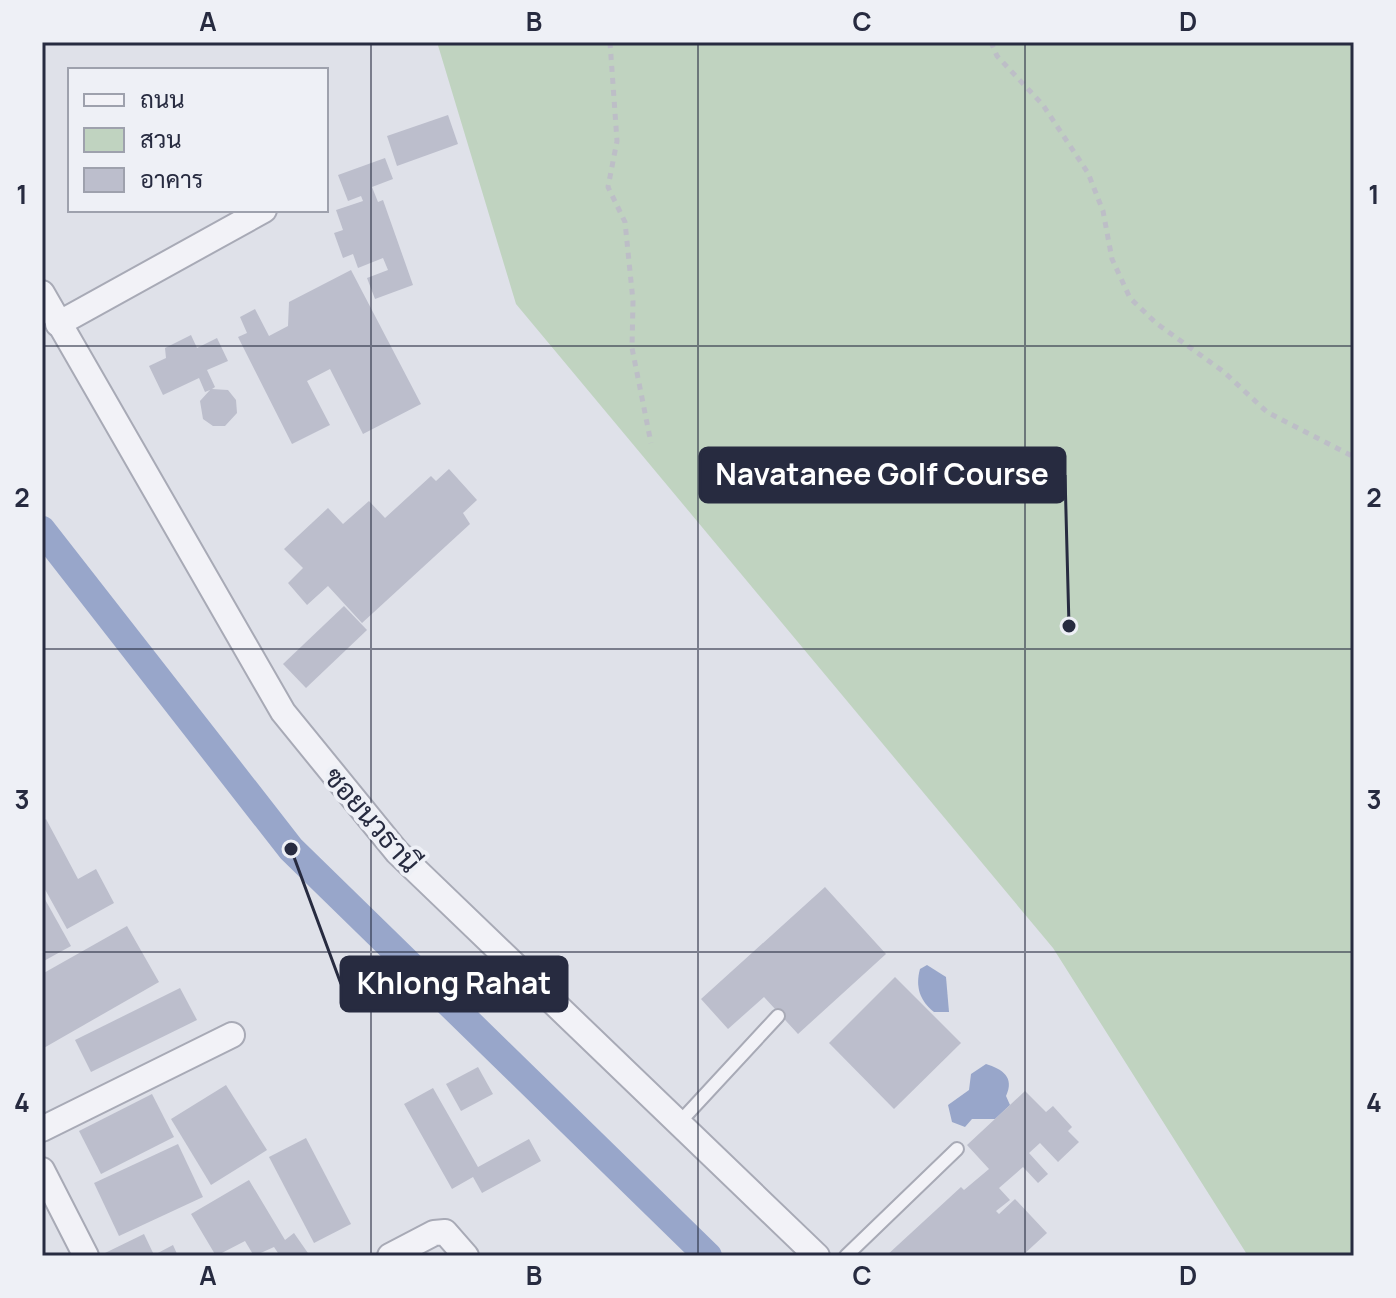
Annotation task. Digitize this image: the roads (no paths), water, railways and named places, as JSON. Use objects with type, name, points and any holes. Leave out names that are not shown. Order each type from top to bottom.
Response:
[{"type":"street","points":[[58,324],[260,212]]},
{"type":"street","name":"ซอยนวธานี","points":[[42,293],[283,712],[397,852],[817,1256]]},
{"type":"street","points":[[42,1129],[232,1035]]},
{"type":"street","points":[[42,1170],[86,1256]]},
{"type":"street","points":[[390,1256],[434,1233],[445,1232],[466,1256]]},
{"type":"lane","points":[[678,1124],[778,1016]]},
{"type":"lane","points":[[846,1256],[957,1149]]},
{"type":"water","points":[[927,965],[946,977],[949,1012],[934,1012],[922,998],[920,969]]},
{"type":"water","points":[[986,1064],[1002,1071],[1008,1079],[1006,1096],[1010,1105],[995,1119],[972,1119],[965,1127],[952,1122],[948,1105],[969,1090],[971,1074]]},
{"type":"waterway","points":[[42,530],[291,849],[708,1256]]},
{"type":"place","name":"Navatanee Golf Course","points":[[1069,626]]},
{"type":"place","name":"Khlong Rahat","points":[[291,849]]}]
